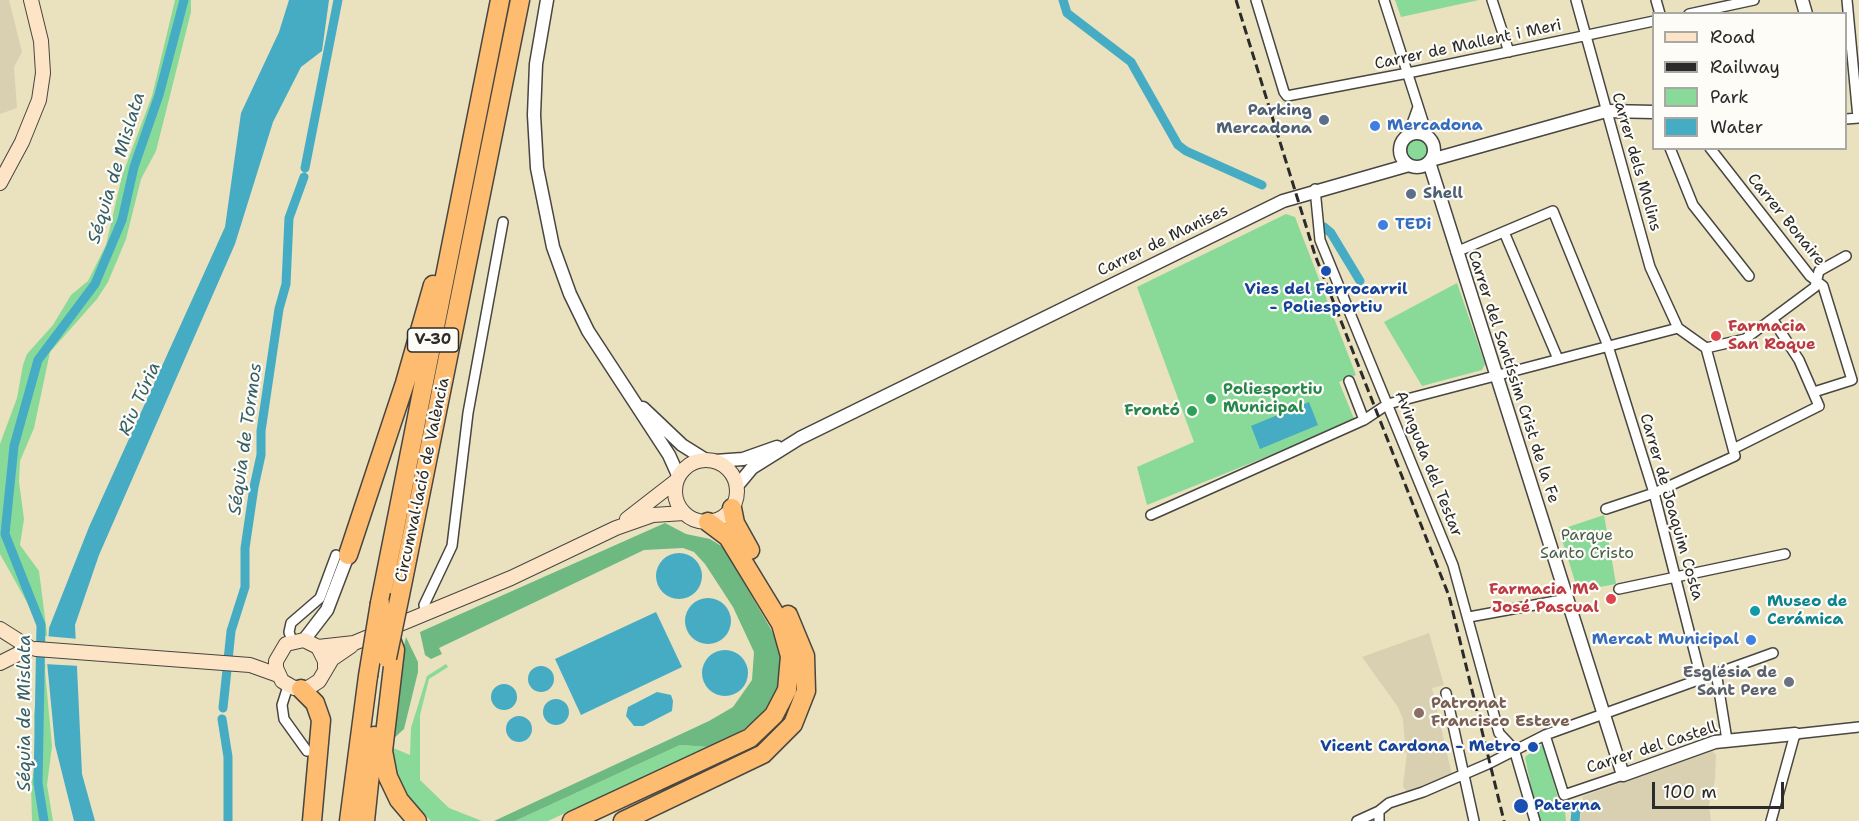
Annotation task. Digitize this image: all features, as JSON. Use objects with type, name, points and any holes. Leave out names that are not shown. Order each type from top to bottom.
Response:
[{"type":"highway","name":"Circumval·lació de València","points":[[349,821],[380,603],[500,0]]},
{"type":"highway","name":"Circumval·lació de València","points":[[365,821],[375,729],[391,659],[391,639],[520,0]]},
{"type":"highway","points":[[342,555],[405,383],[441,255],[485,77]]},
{"type":"highway","points":[[623,821],[763,754],[793,724],[806,691],[805,656],[789,617],[738,531],[732,508]]},
{"type":"highway","points":[[572,821],[750,738],[774,715],[787,690],[790,656],[781,624],[728,537],[708,522]]},
{"type":"highway","points":[[391,659],[383,751],[388,777],[399,800],[417,821]]},
{"type":"highway","points":[[289,683],[315,703],[321,720],[312,821]]},
{"type":"main road","points":[[0,183],[22,142],[39,100],[43,73],[41,41],[31,0]]},
{"type":"main road","points":[[616,528],[666,491],[677,478],[692,463],[711,460],[730,471],[737,486],[737,497],[732,508],[720,519],[699,522],[684,513],[675,498],[677,478]]},
{"type":"main road","points":[[2,631],[33,648],[250,665],[289,683],[314,686],[332,659],[354,644],[511,578],[616,528],[653,515],[684,513]]},
{"type":"main road","points":[[2,631],[12,647],[4,660]]},
{"type":"main road","points":[[250,665],[278,654],[298,640],[318,647],[354,644]]},
{"type":"main road","points":[[318,647],[325,661],[325,668]]},
{"type":"main road","points":[[4,660],[33,648]]},
{"type":"main road","points":[[278,654],[276,668],[289,683]]},
{"type":"street","points":[[547,0],[535,84],[537,168],[544,212],[553,247],[570,294],[588,331],[669,455],[677,478]]},
{"type":"street","name":"Carrer de Mallent i Meri","points":[[1256,0],[1287,96],[1652,21]]},
{"type":"street","points":[[1384,0],[1431,141],[1430,161]]},
{"type":"street","points":[[1492,0],[1509,52]]},
{"type":"street","name":"Carrer dels Molins","points":[[1576,0],[1650,267],[1678,327]]},
{"type":"street","points":[[1700,12],[1754,0]]},
{"type":"street","points":[[1847,0],[1859,118]]},
{"type":"street","points":[[1419,105],[1400,150],[1402,159],[1409,165],[1418,167],[1455,152],[1606,111],[1652,112]]},
{"type":"street","points":[[1408,135],[1418,133],[1455,152]]},
{"type":"street","points":[[1377,174],[1400,150]]},
{"type":"street","points":[[1671,150],[1693,205],[1749,276]]},
{"type":"street","name":"Carrer Bonaire","points":[[1712,150],[1823,286],[1852,380],[1814,392]]},
{"type":"street","name":"Carrer del Santíssim Crist de la Fe","points":[[1430,161],[1456,252],[1623,775]]},
{"type":"street","name":"Carrer de Manises","points":[[800,438],[1295,195],[1409,165]]},
{"type":"street","name":"Avinguda del Testar","points":[[1316,189],[1320,240],[1453,565],[1499,733],[1514,749],[1535,821]]},
{"type":"street","name":"Carrer de Joaquim Costa","points":[[1504,232],[1553,211],[1608,346],[1654,493],[1701,678]]},
{"type":"street","points":[[426,614],[424,605],[452,546],[468,413],[503,222]]},
{"type":"street","points":[[1456,252],[1504,232],[1558,359]]},
{"type":"street","points":[[1706,348],[1745,339],[1815,287],[1819,271],[1846,256]]},
{"type":"street","points":[[1606,509],[1654,493],[1819,406],[1799,360],[1773,320]]},
{"type":"street","points":[[1151,515],[1364,420],[1388,404],[1678,327],[1706,348],[1735,452]]},
{"type":"street","points":[[1349,381],[1364,420]]},
{"type":"street","points":[[624,387],[674,437],[711,460],[743,459],[800,438]]},
{"type":"street","points":[[737,486],[752,468],[800,438]]},
{"type":"street","points":[[1620,589],[1676,579],[1785,554]]},
{"type":"street","points":[[342,555],[327,610],[298,640],[289,632],[291,623],[320,598],[342,555]]},
{"type":"street","points":[[1469,617],[1567,599]]},
{"type":"street","points":[[1357,821],[1379,816],[1389,803],[1423,792],[1490,764],[1514,749],[1545,735],[1773,653]]},
{"type":"street","points":[[1716,672],[1727,740]]},
{"type":"street","points":[[289,683],[282,705],[284,719],[307,751]]},
{"type":"street","points":[[1446,693],[1474,821]]},
{"type":"street","name":"Carrer del Castell","points":[[1545,735],[1564,795],[1715,742],[1859,727]]},
{"type":"street","points":[[1771,821],[1795,734]]},
{"type":"shaded area","points":[[0,0],[9,0],[22,52],[14,67],[17,108],[0,114]]},
{"type":"shaded area","name":"Patronat Francisco Esteve","points":[[1429,633],[1444,685],[1432,688],[1452,775],[1407,793],[1403,786],[1407,752],[1403,753],[1405,746],[1403,719],[1398,707],[1362,657]]},
{"type":"shaded area","points":[[1712,751],[1716,755],[1715,780],[1709,805],[1711,821],[1580,821],[1583,796]]},
{"type":"green space","points":[[175,0],[191,0],[191,12],[156,151],[141,179],[126,239],[108,282],[97,299],[50,352],[34,428],[20,461],[19,482],[24,519],[20,545],[39,571],[47,634],[45,671],[52,746],[47,785],[53,821],[32,821],[31,785],[36,757],[34,715],[40,666],[38,630],[33,613],[0,554],[0,444],[17,398],[27,354],[53,325],[71,295],[88,281],[106,245],[122,176],[152,96]]},
{"type":"green space","points":[[1395,0],[1479,0],[1401,17]]},
{"type":"green space","points":[[1417,139],[1425,142],[1428,150],[1425,158],[1417,161],[1409,158],[1406,150],[1409,142]]},
{"type":"green space","points":[[1286,214],[1295,217],[1356,375],[1339,382],[1355,421],[1147,505],[1137,467],[1194,442],[1137,287]]},
{"type":"green space","points":[[1457,283],[1485,364],[1482,370],[1422,386],[1384,322]]},
{"type":"green space","name":"Parque Santo Cristo","points":[[1604,515],[1616,584],[1578,591],[1559,530]]},
{"type":"green space","points":[[665,523],[686,534],[710,539],[723,547],[772,631],[780,653],[781,674],[777,692],[768,709],[737,735],[709,747],[680,745],[515,821],[494,821],[709,721],[733,707],[752,680],[754,652],[733,607],[705,564],[694,552],[683,548],[644,550],[439,648],[442,654],[431,659],[425,655],[420,632]]},
{"type":"green space","points":[[406,637],[418,662],[418,672],[404,729],[392,740],[401,658]]},
{"type":"green space","points":[[446,664],[448,667],[429,679],[420,715],[420,780],[449,808],[482,821],[431,821],[410,800],[393,765],[391,747],[410,755],[411,728],[427,676]]},
{"type":"green space","points":[[1543,744],[1559,802],[1564,801],[1566,821],[1538,821],[1525,757]]},
{"type":"green space","points":[[680,745],[709,747],[548,821],[515,821]]},
{"type":"water","points":[[289,0],[329,0],[322,51],[301,67],[273,122],[235,244],[99,555],[75,625],[82,774],[95,821],[74,821],[55,745],[47,662],[49,628],[89,527],[225,227],[241,113],[279,32]]},
{"type":"water","points":[[1309,402],[1318,425],[1260,449],[1251,426]]},
{"type":"water","points":[[679,553],[695,560],[702,576],[695,592],[679,599],[663,592],[656,576],[663,560]]},
{"type":"water","points":[[708,598],[724,605],[731,621],[724,637],[708,644],[692,637],[685,621],[692,605]]},
{"type":"water","points":[[656,612],[682,667],[581,715],[555,659]]},
{"type":"water","points":[[725,650],[741,657],[748,673],[741,689],[725,696],[709,689],[702,673],[709,657]]},
{"type":"water","points":[[541,666],[550,670],[554,679],[550,688],[541,692],[532,688],[528,679],[532,670]]},
{"type":"water","points":[[504,684],[513,688],[517,697],[513,706],[504,710],[495,706],[491,697],[495,688]]},
{"type":"water","points":[[657,692],[671,695],[672,711],[643,726],[634,726],[626,716],[628,707]]},
{"type":"water","points":[[556,699],[565,703],[569,712],[565,721],[556,725],[547,721],[543,712],[547,703]]},
{"type":"water","points":[[519,716],[528,720],[532,729],[528,738],[519,742],[510,738],[506,729],[510,720]]},
{"type":"pier","points":[[45,636],[79,639],[80,666],[44,664]]},
{"type":"waterway","name":"Séquia de Mislata","points":[[44,821],[38,783],[41,625],[5,534],[14,446],[38,360],[95,284],[122,220],[134,167],[159,95],[184,0]]},
{"type":"waterway","name":"Séquia de Tormos","points":[[305,168],[338,0]]},
{"type":"waterway","points":[[1063,0],[1067,13],[1131,62],[1178,145],[1186,151],[1262,185]]},
{"type":"waterway","name":"Séquia de Tormos","points":[[223,708],[231,631],[245,587],[245,548],[261,455],[261,431],[279,309],[286,284],[289,218],[304,177]]},
{"type":"waterway","points":[[1324,227],[1331,233],[1360,281]]},
{"type":"waterway","name":"Séquia de Tormos","points":[[222,719],[228,757],[228,821]]},
{"type":"waterway","points":[[1575,821],[1576,811]]},
{"type":"railway","points":[[1236,0],[1315,255],[1449,596],[1504,821]]},
{"type":"place","name":"Parking Mercadona","points":[[1324,120]]},
{"type":"place","name":"Mercadona","points":[[1375,126]]},
{"type":"place","name":"Shell","points":[[1411,194]]},
{"type":"place","name":"TEDi","points":[[1383,225]]},
{"type":"place","name":"Vies del Ferrocarril - Poliesportiu","points":[[1326,271]]},
{"type":"place","name":"Farmacia San Roque","points":[[1716,336]]},
{"type":"place","name":"Poliesportiu Municipal","points":[[1211,399]]},
{"type":"place","name":"Frontó","points":[[1192,411]]},
{"type":"place","name":"Farmacia Mª José Pascual","points":[[1611,599]]},
{"type":"place","name":"Museo de Cerámica","points":[[1755,611]]},
{"type":"place","name":"Mercat Municipal","points":[[1751,640]]},
{"type":"place","name":"Església de Sant Pere","points":[[1789,682]]},
{"type":"place","name":"Patronat Francisco Esteve","points":[[1419,713]]},
{"type":"place","name":"Vicent Cardona - Metro","points":[[1533,747]]},
{"type":"place","name":"Paterna","points":[[1521,806]]},
{"type":"water label","name":"Riu Túria","points":[[140,399]]}]
